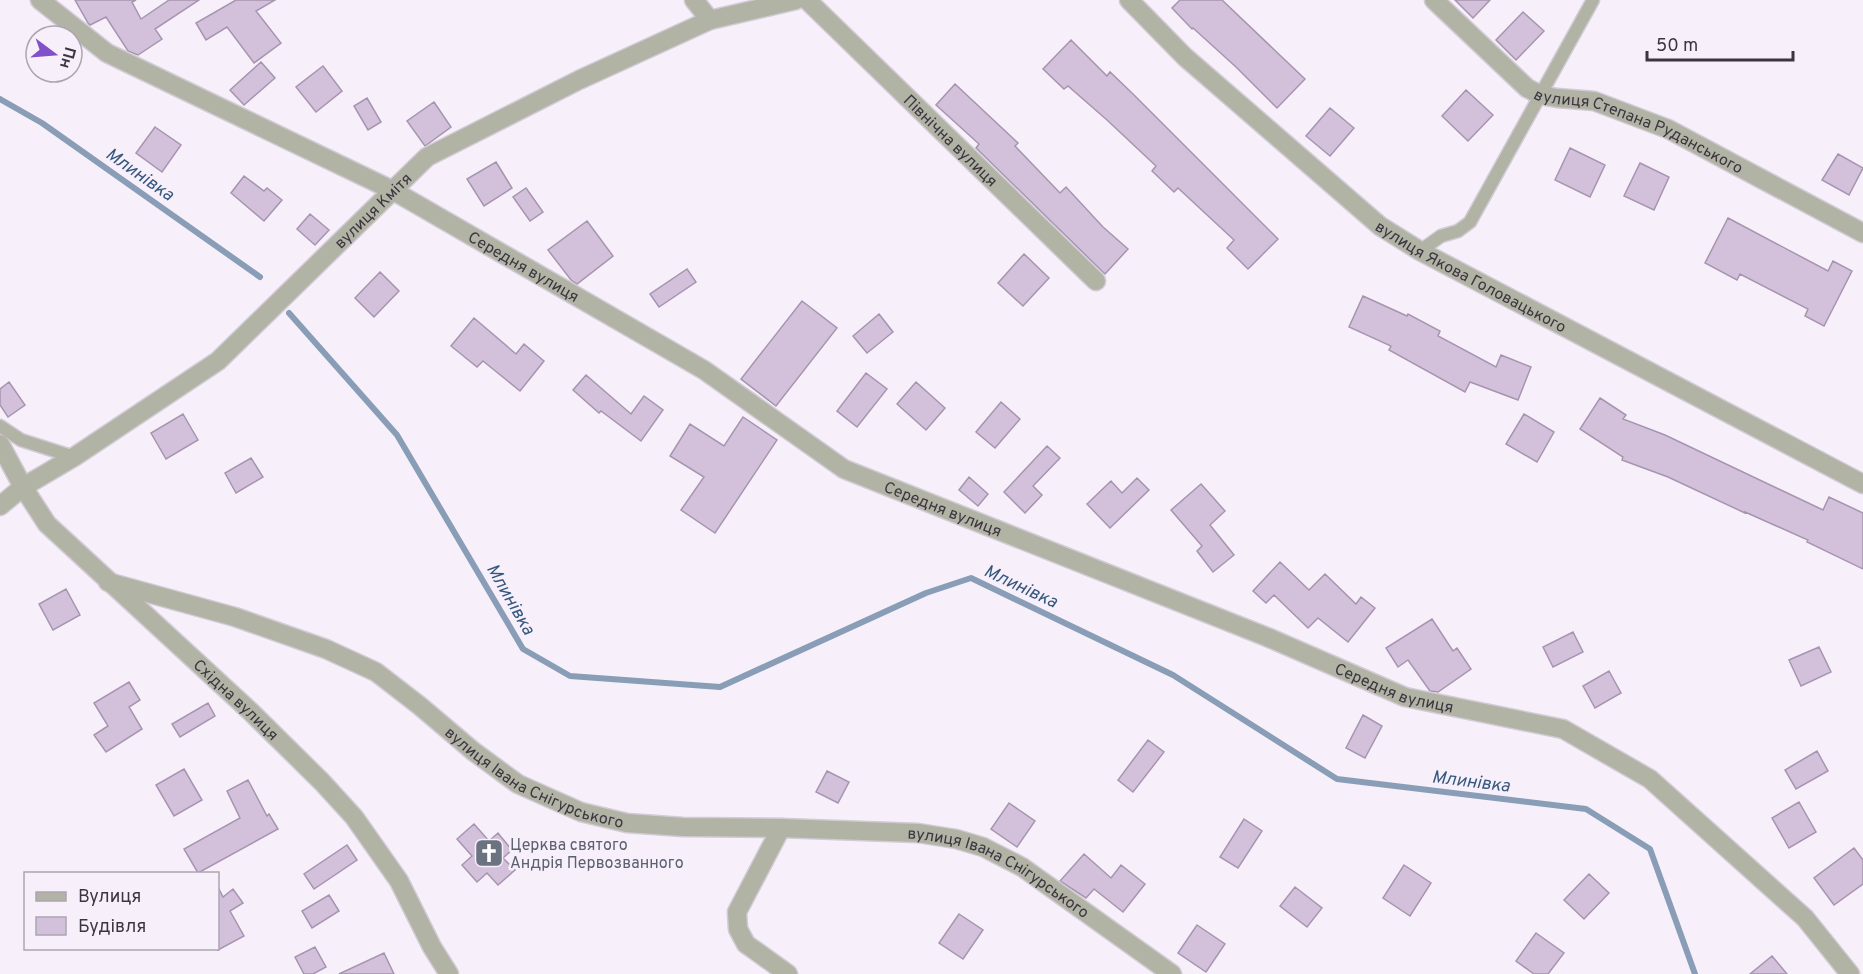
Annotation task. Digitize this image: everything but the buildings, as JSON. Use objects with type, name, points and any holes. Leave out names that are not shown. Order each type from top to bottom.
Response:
[{"type":"street","name":"Середня вулиця","points":[[40,0],[107,53],[392,190],[704,370],[844,469],[1267,637],[1405,697],[1563,729],[1650,779],[1805,918],[1850,974]]},
{"type":"street","points":[[694,0],[710,20]]},
{"type":"street","name":"вулиця Кмітя","points":[[0,506],[23,487],[74,457],[218,361],[427,157],[579,80],[710,20],[796,0]]},
{"type":"street","name":"Північна вулиця","points":[[807,0],[1096,281]]},
{"type":"street","name":"вулиця Якова Головацького","points":[[1129,0],[1185,57],[1380,226],[1420,251],[1863,484]]},
{"type":"street","name":"вулиця Степана Руданського","points":[[1434,0],[1527,88],[1540,95],[1594,101],[1668,129],[1863,233]]},
{"type":"street","name":"Східна вулиця","points":[[0,444],[23,487],[47,524],[250,711],[354,818],[399,881],[432,946],[450,974]]},
{"type":"street","name":"вулиця Івана Снігурського","points":[[108,582],[235,617],[326,649],[376,672],[473,751],[518,784],[581,812],[627,822],[683,827],[918,833],[956,839],[983,847],[1022,867],[1172,974]]},
{"type":"street","points":[[781,828],[737,912],[738,929],[746,944],[788,974]]},
{"type":"lane","points":[[1420,251],[1441,236],[1458,231],[1470,222],[1593,0]]},
{"type":"lane","points":[[0,426],[21,440],[74,457]]},
{"type":"waterway","name":"Млинівка","points":[[0,99],[42,123],[260,277]]},
{"type":"waterway","name":"Млинівка","points":[[289,313],[397,435],[523,649],[570,676],[720,687],[926,593],[971,578],[1173,675],[1337,779],[1586,809],[1650,849],[1695,974]]},
{"type":"place","name":"Церква святого Андрія Первозванного","points":[[489,853]]}]
